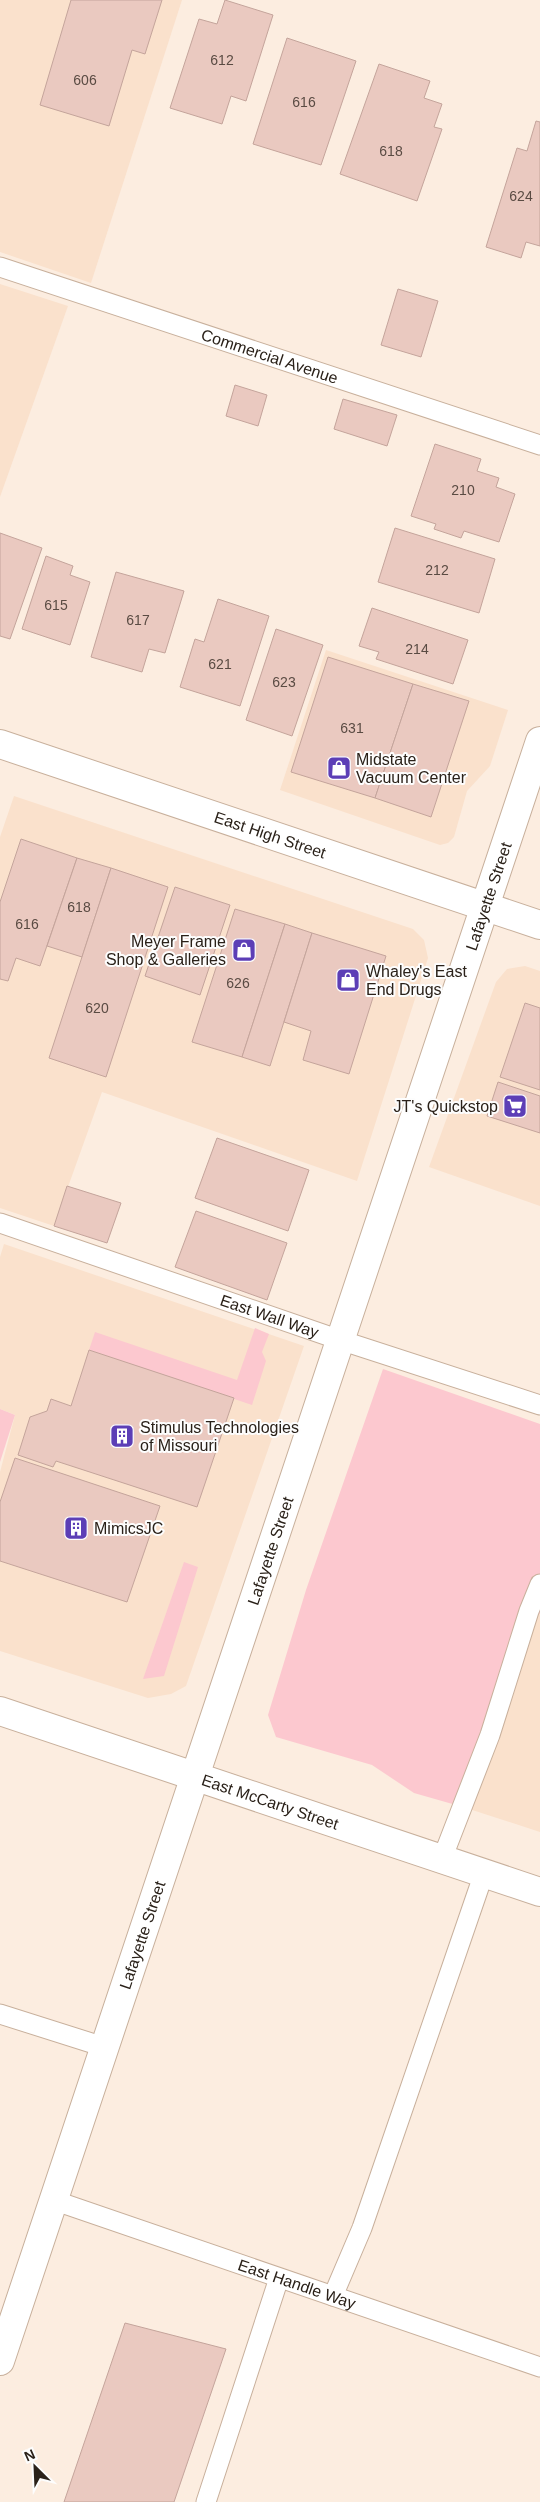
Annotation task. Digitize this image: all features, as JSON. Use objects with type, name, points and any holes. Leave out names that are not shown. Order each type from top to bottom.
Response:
[{"type":"main road","name":"Lafayette Street","points":[[0,2361],[540,741]]},
{"type":"main road","name":"East High Street","points":[[0,744],[540,925]]},
{"type":"main road","name":"East McCarty Street","points":[[0,1711],[540,1892]]},
{"type":"lane","name":"Commercial Avenue","points":[[0,267],[540,444]]},
{"type":"lane","name":"East Wall Way","points":[[0,1222],[340,1340],[540,1406]]},
{"type":"lane","points":[[442,1860],[490,1735],[529,1611],[540,1584]]},
{"type":"lane","points":[[334,2296],[365,2219],[484,1873]]},
{"type":"lane","points":[[0,2014],[104,2047]]},
{"type":"lane","name":"East Handle Way","points":[[53,2200],[540,2367]]},
{"type":"lane","points":[[206,2502],[279,2278]]},
{"type":"shaded area","points":[[0,0],[182,0],[91,283],[0,252]]},
{"type":"shaded area","points":[[0,284],[68,306],[0,497]]},
{"type":"shaded area","points":[[326,650],[508,710],[490,766],[467,791],[454,837],[448,843],[440,845],[280,790]]},
{"type":"shaded area","points":[[14,796],[413,929],[424,940],[428,958],[357,1181],[102,1092],[54,1226],[0,1208],[0,837]]},
{"type":"shaded area","points":[[525,966],[540,971],[540,1206],[429,1167],[496,982],[507,969]]},
{"type":"shaded area","points":[[4,1244],[304,1346],[186,1686],[171,1694],[148,1698],[0,1651],[0,1472],[15,1415],[0,1409],[0,1257]]},
{"type":"shaded area","points":[[255,1328],[269,1334],[262,1352],[266,1361],[252,1405],[89,1350],[95,1332],[237,1380]]},
{"type":"shaded area","points":[[383,1369],[540,1424],[540,1614],[529,1611],[463,1807],[414,1793],[372,1765],[276,1737],[268,1715],[306,1590]]},
{"type":"shaded area","points":[[0,1409],[15,1415],[0,1462]]},
{"type":"shaded area","points":[[184,1562],[198,1567],[164,1676],[143,1679]]},
{"type":"shaded area","points":[[529,1611],[540,1614],[540,1832],[463,1807]]},
{"type":"building","points":[[71,0],[162,0],[145,54],[132,50],[109,126],[40,105]]},
{"type":"building","points":[[225,0],[273,15],[246,101],[231,96],[222,124],[170,108],[199,19],[217,24]]},
{"type":"building","points":[[287,38],[356,61],[321,165],[253,144]]},
{"type":"building","points":[[379,64],[430,81],[424,98],[442,104],[434,127],[442,129],[417,201],[340,174]]},
{"type":"building","points":[[536,121],[540,122],[540,246],[526,242],[521,258],[486,247],[517,148],[527,151]]},
{"type":"building","points":[[398,289],[438,301],[421,357],[381,345]]},
{"type":"building","points":[[235,385],[267,395],[258,426],[226,416]]},
{"type":"building","points":[[343,399],[397,415],[387,446],[334,429]]},
{"type":"building","points":[[435,444],[481,459],[477,471],[499,478],[496,487],[515,494],[499,542],[464,531],[461,538],[434,529],[436,524],[411,516]]},
{"type":"building","points":[[395,528],[495,559],[479,613],[378,582]]},
{"type":"building","points":[[0,533],[42,548],[10,639],[0,636]]},
{"type":"building","points":[[46,556],[73,566],[70,575],[90,582],[70,645],[22,629]]},
{"type":"building","points":[[116,572],[184,591],[165,653],[149,649],[142,672],[91,657]]},
{"type":"building","points":[[218,599],[269,616],[240,706],[180,687],[195,639],[204,642]]},
{"type":"building","points":[[372,608],[468,640],[453,684],[376,659],[379,652],[359,646]]},
{"type":"building","points":[[276,629],[323,645],[292,736],[246,720]]},
{"type":"building","points":[[328,657],[413,684],[375,798],[291,772]]},
{"type":"building","points":[[413,684],[469,701],[431,817],[375,798]]},
{"type":"building","points":[[21,839],[77,858],[40,966],[16,958],[8,981],[0,979],[0,902]]},
{"type":"building","points":[[77,858],[111,868],[82,957],[47,946]]},
{"type":"building","points":[[111,868],[168,887],[106,1077],[49,1058]]},
{"type":"building","points":[[175,887],[230,905],[200,995],[145,976]]},
{"type":"building","points":[[235,909],[285,924],[242,1057],[192,1042]]},
{"type":"building","points":[[285,924],[312,933],[270,1066],[242,1057]]},
{"type":"building","points":[[312,933],[386,956],[349,1074],[303,1060],[311,1031],[284,1022]]},
{"type":"building","points":[[525,1003],[540,1008],[540,1090],[500,1077]]},
{"type":"building","name":"JT's Quickstop","points":[[498,1082],[540,1096],[540,1133],[487,1116]]},
{"type":"building","points":[[217,1138],[309,1170],[288,1231],[195,1198]]},
{"type":"building","points":[[67,1186],[121,1203],[107,1243],[54,1226]]},
{"type":"building","points":[[196,1211],[287,1243],[267,1300],[175,1267]]},
{"type":"building","name":"Stimulus Technologies of Missouri","points":[[89,1350],[234,1398],[197,1507],[56,1461],[53,1467],[18,1455],[30,1417],[47,1411],[51,1399],[71,1406]]},
{"type":"building","name":"MimicsJC","points":[[15,1458],[160,1506],[127,1602],[0,1561],[0,1502]]},
{"type":"building","points":[[125,2323],[226,2349],[174,2502],[64,2502]]},
{"type":"place","name":"Midstate Vacuum Center","points":[[339,768]]},
{"type":"place","name":"Meyer Frame Shop & Galleries","points":[[244,950]]},
{"type":"place","name":"Whaley's East End Drugs","points":[[348,980]]},
{"type":"place","name":"JT's Quickstop","points":[[515,1106]]},
{"type":"place","name":"Stimulus Technologies of Missouri","points":[[122,1436]]},
{"type":"place","name":"MimicsJC","points":[[76,1528]]}]
